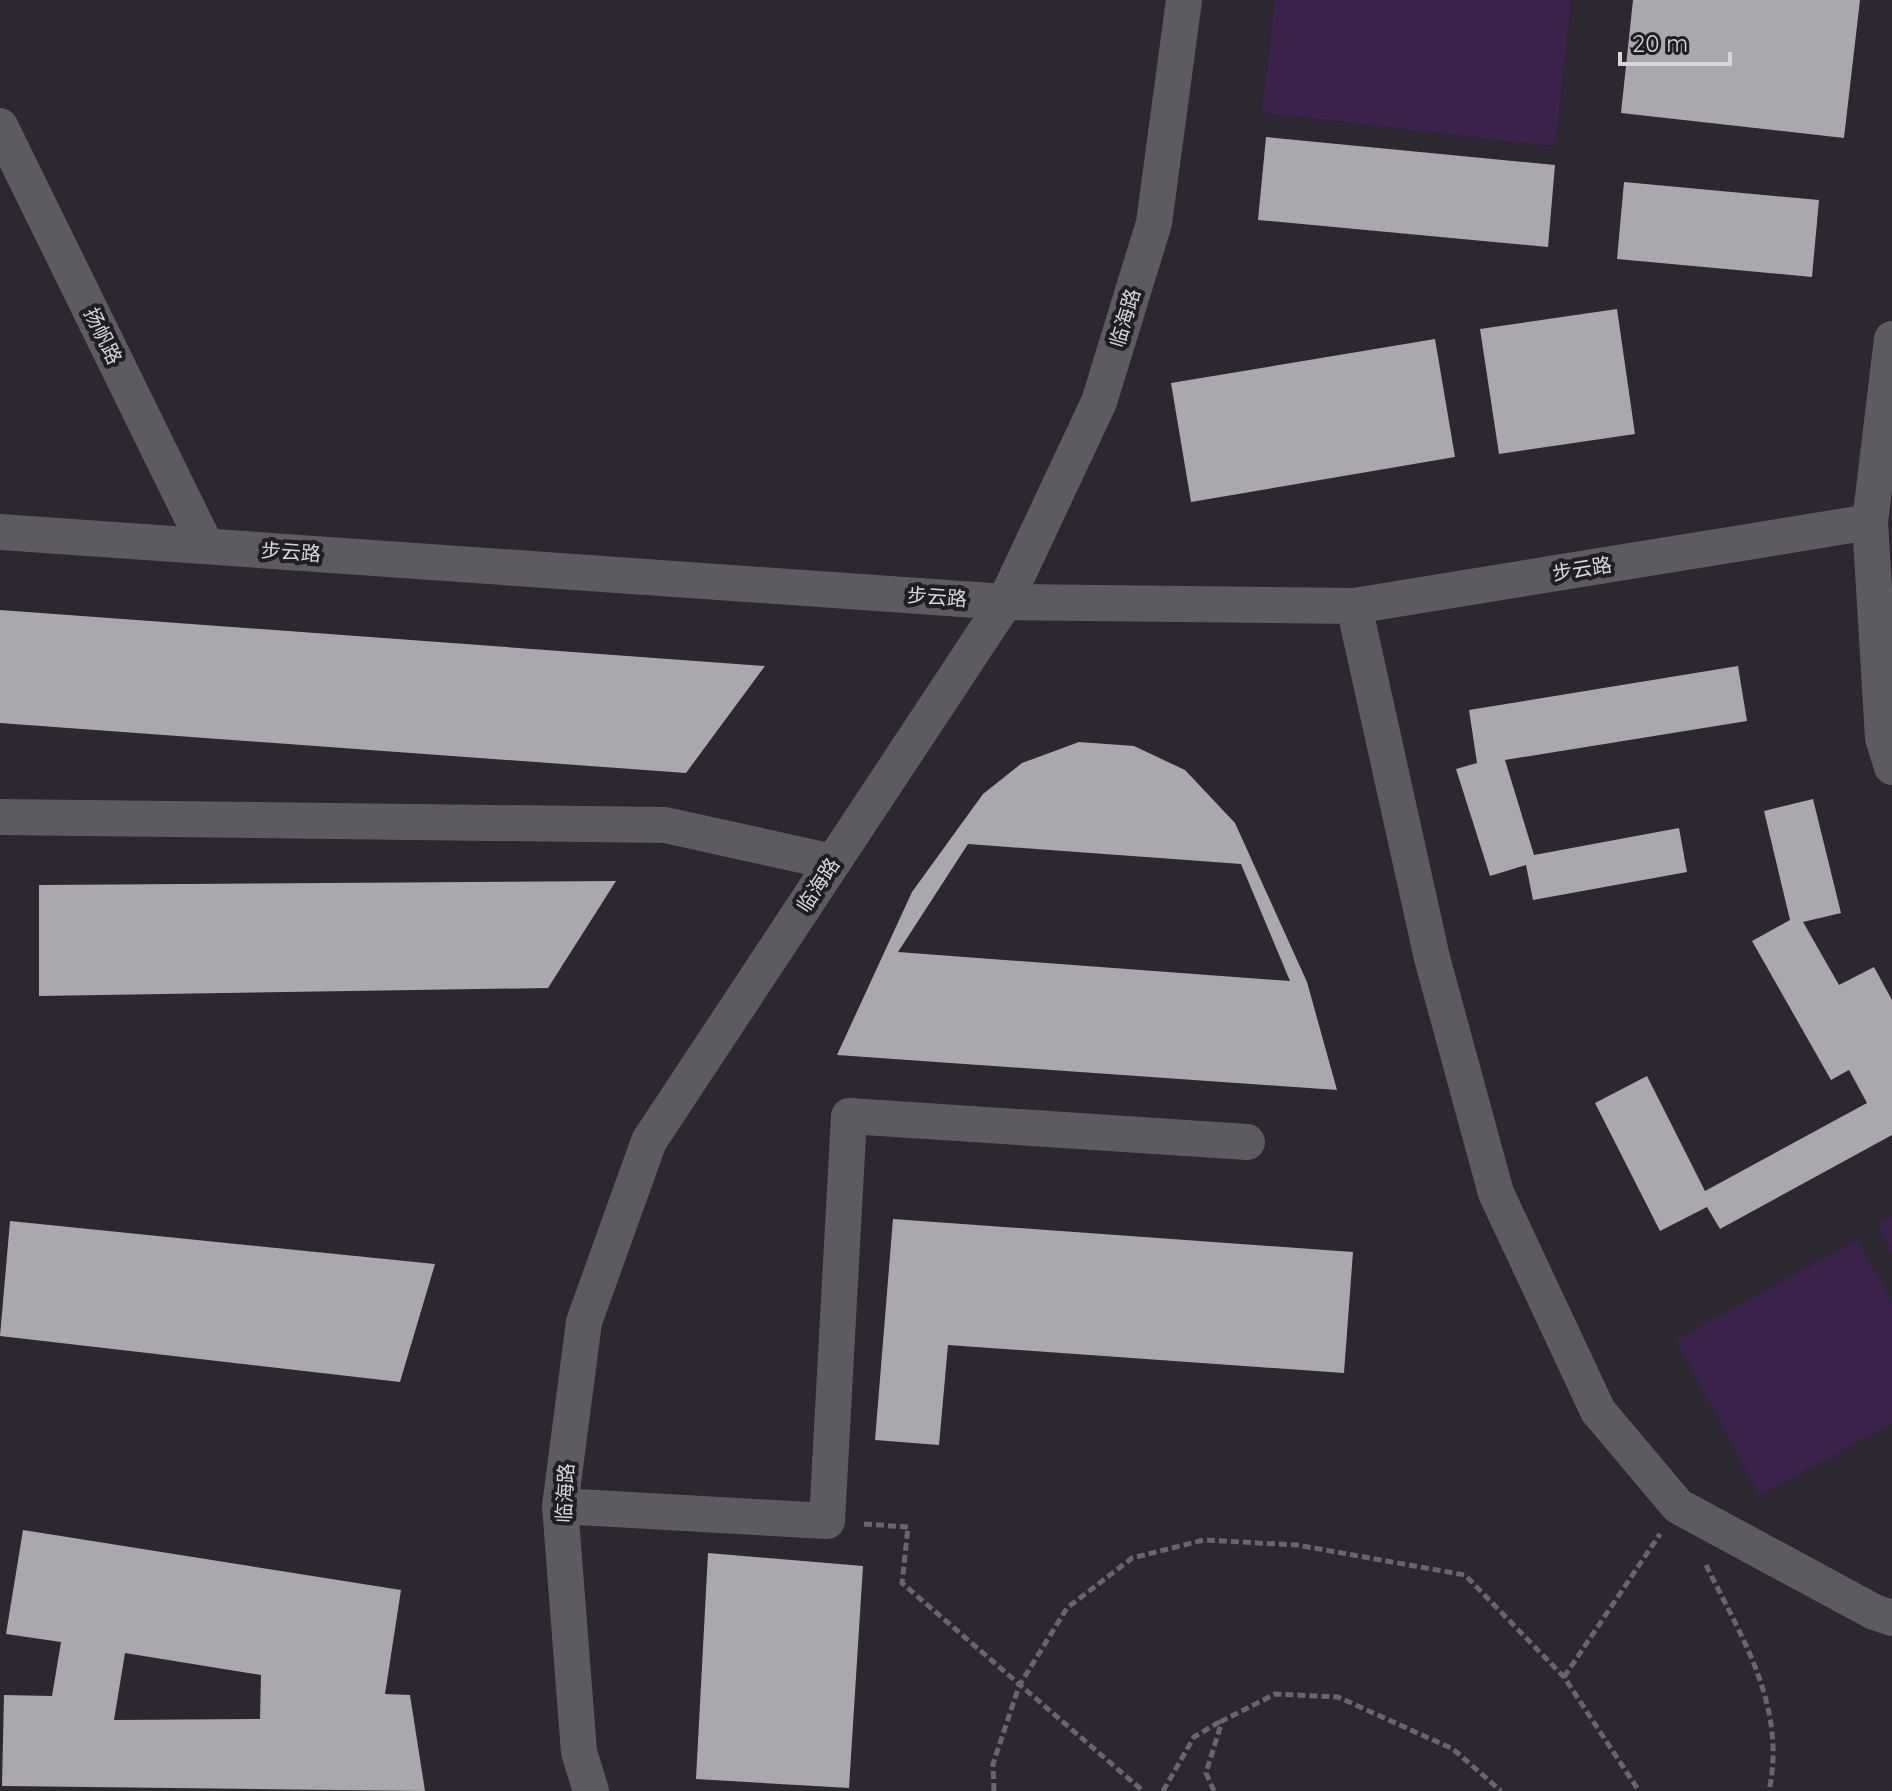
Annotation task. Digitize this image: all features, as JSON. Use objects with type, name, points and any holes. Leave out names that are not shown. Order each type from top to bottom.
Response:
[{"type":"street","name":"临海路","points":[[591,1791],[579,1752],[560,1506],[584,1322],[649,1141],[1005,602],[1099,402],[1154,223],[1184,0]]},
{"type":"street","name":"扬帆路","points":[[0,126],[206,546]]},
{"type":"street","points":[[1892,339],[1870,522],[1883,738],[1892,767]]},
{"type":"street","name":"步云路","points":[[0,532],[1005,602],[1354,606],[1870,522]]},
{"type":"street","points":[[1354,606],[1432,958],[1496,1193],[1598,1411],[1678,1506],[1892,1618]]},
{"type":"street","points":[[0,817],[665,825],[833,862]]},
{"type":"street","points":[[560,1506],[827,1521],[849,1116],[1247,1142]]},
{"type":"path","points":[[1564,1677],[1678,1506]]},
{"type":"path","points":[[827,1521],[908,1527],[902,1583],[1143,1791]]},
{"type":"path","points":[[994,1791],[993,1764],[1019,1686],[1067,1608],[1132,1558],[1204,1540],[1297,1545],[1465,1575],[1564,1677],[1639,1791]]},
{"type":"path","points":[[1704,1560],[1764,1682],[1775,1762],[1769,1791]]},
{"type":"path","points":[[1163,1791],[1194,1737],[1275,1694],[1338,1697],[1453,1749],[1501,1791]]},
{"type":"path","points":[[1214,1791],[1206,1773],[1222,1721]]},
{"type":"shaded area","points":[[0,0],[1892,0],[1892,1791],[0,1791]]},
{"type":"shaded area","points":[[1275,0],[1571,0],[1555,146],[1262,112]]},
{"type":"shaded area","points":[[1892,1216],[1892,1252],[1877,1224]]},
{"type":"shaded area","points":[[1857,1240],[1892,1301],[1892,1423],[1760,1495],[1676,1340]]},
{"type":"building","points":[[1633,0],[1860,0],[1844,138],[1621,113]]},
{"type":"building","points":[[1266,137],[1555,165],[1548,247],[1258,220]]},
{"type":"building","points":[[1624,182],[1819,200],[1812,277],[1617,259]]},
{"type":"building","points":[[1617,309],[1635,434],[1499,454],[1480,329]]},
{"type":"building","points":[[1435,339],[1455,457],[1191,502],[1171,383]]},
{"type":"building","points":[[0,610],[765,666],[686,773],[0,723]]},
{"type":"building","points":[[1738,666],[1747,721],[1505,760],[1534,855],[1679,828],[1687,872],[1533,900],[1526,865],[1490,876],[1456,769],[1477,763],[1469,710]]},
{"type":"building","points":[[1079,742],[1134,746],[1185,770],[1235,823],[1307,982],[1337,1090],[837,1055],[912,892],[983,794],[1022,763]],"holes":[[[968,844],[1241,864],[1290,981],[898,952]]]},
{"type":"building","points":[[1813,799],[1841,913],[1803,922],[1839,985],[1874,967],[1892,1000],[1892,1135],[1720,1229],[1707,1207],[1660,1231],[1595,1103],[1647,1076],[1705,1191],[1867,1103],[1849,1070],[1831,1080],[1752,941],[1790,920],[1764,811]]},
{"type":"building","points":[[616,881],[548,988],[39,996],[39,885]]},
{"type":"building","points":[[893,1219],[1353,1252],[1344,1373],[948,1345],[939,1445],[875,1440]]},
{"type":"building","points":[[10,1221],[435,1264],[400,1382],[0,1336]]},
{"type":"building","points":[[23,1530],[401,1590],[385,1694],[410,1695],[425,1791],[2,1786],[4,1695],[52,1696],[61,1642],[6,1634]],"holes":[[[125,1653],[261,1675],[260,1719],[114,1720]]]},
{"type":"building","points":[[708,1553],[863,1566],[849,1788],[696,1779]]}]
